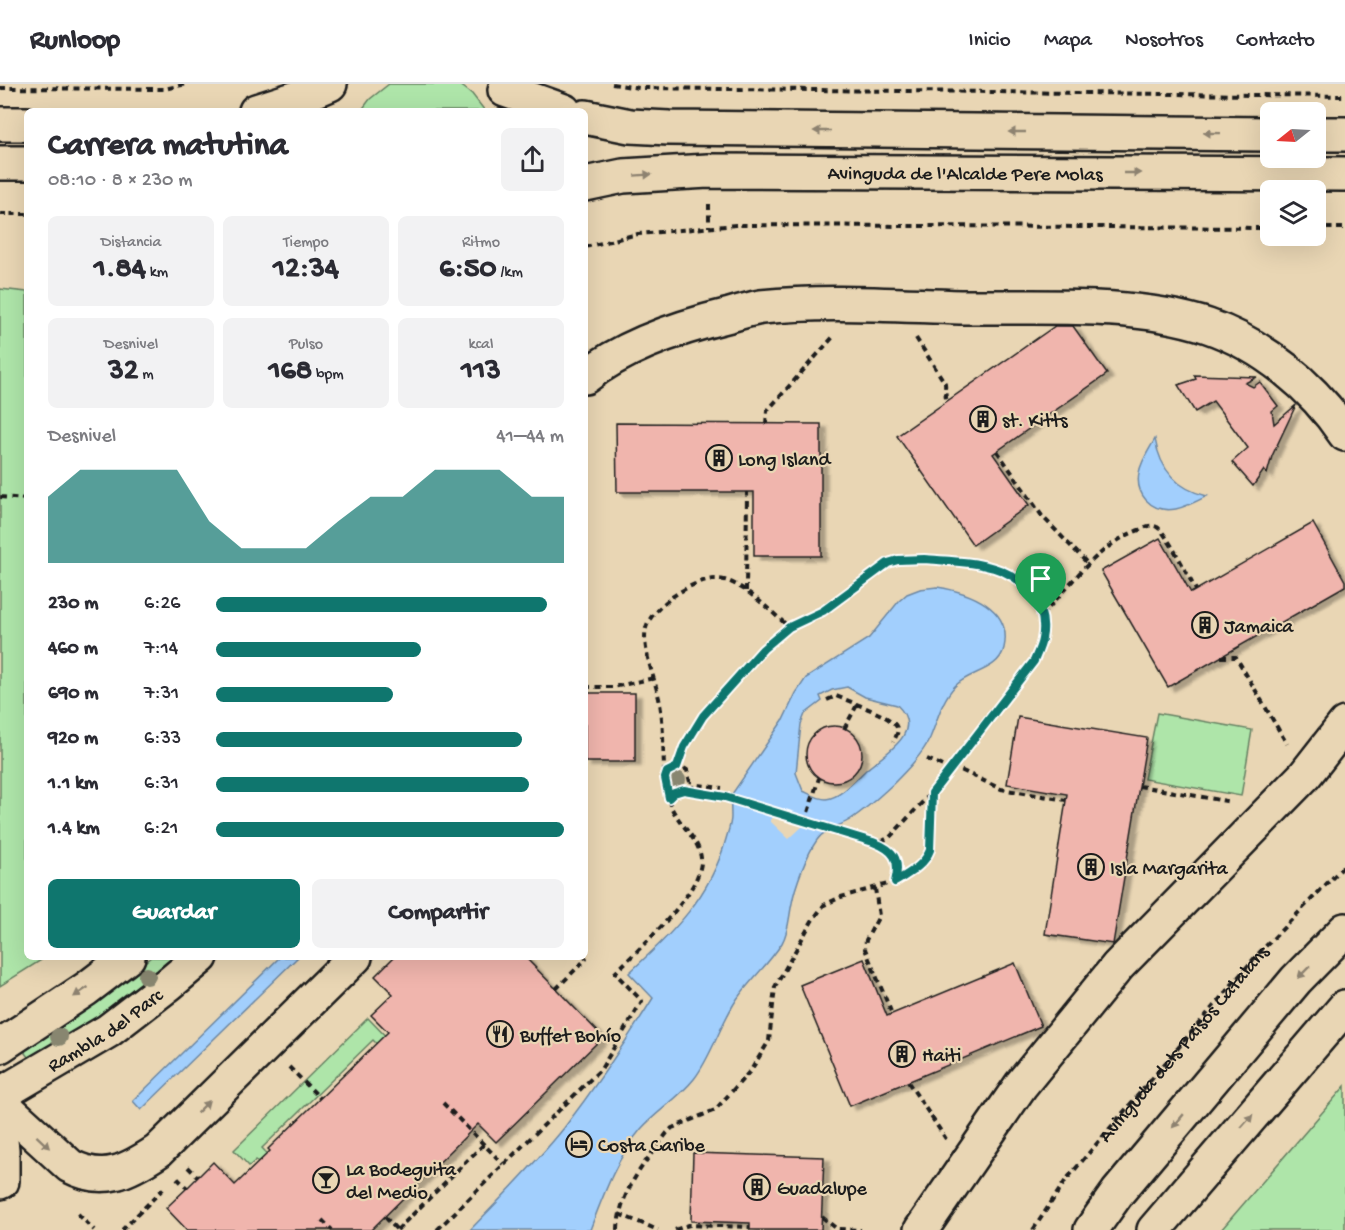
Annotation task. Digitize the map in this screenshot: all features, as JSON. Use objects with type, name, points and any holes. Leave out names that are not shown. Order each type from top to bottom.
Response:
[{"type":"street","points":[[265,108],[330,84]]},
{"type":"street","points":[[335,108],[350,84]]},
{"type":"street","points":[[507,95],[553,108]]},
{"type":"street","name":"Avinguda de l'Alcalde Pere Molas","points":[[588,118],[630,126],[669,128],[1260,134]]},
{"type":"street","points":[[0,124],[24,124]]},
{"type":"street","points":[[1326,134],[1345,135]]},
{"type":"street","points":[[0,163],[24,163]]},
{"type":"street","name":"Avinguda de l'Alcalde Pere Molas","points":[[588,183],[623,176],[708,171],[1345,174]]},
{"type":"street","points":[[588,375],[628,351],[661,336],[700,322],[759,308],[820,304],[895,305],[1093,309],[1171,315],[1221,332],[1264,354],[1289,373],[1321,403],[1345,434]]},
{"type":"street","points":[[921,1230],[1021,1085],[1118,966],[1274,809],[1305,775],[1345,724]]},
{"type":"street","points":[[1091,1230],[1118,1192],[1296,980],[1345,930]]},
{"type":"street","points":[[0,1046],[86,989],[124,960]]},
{"type":"street","name":"Rambla del Parc","points":[[0,1095],[108,1031],[197,960]]},
{"type":"street","points":[[0,1102],[70,1166],[82,1173],[101,1176],[121,1172],[158,1151],[352,960]]},
{"type":"street","points":[[1154,1230],[1345,1007]]},
{"type":"street","points":[[0,1069],[5,1082],[0,1095]]},
{"type":"path","points":[[0,88],[165,89],[186,84]]},
{"type":"path","points":[[612,84],[639,88],[1345,96]]},
{"type":"path","points":[[0,214],[24,214]]},
{"type":"path","points":[[588,246],[638,234],[736,225],[1260,228]]},
{"type":"path","points":[[1326,228],[1345,228]]},
{"type":"path","points":[[766,424],[766,411],[862,305]]},
{"type":"path","points":[[895,305],[945,383],[946,401]]},
{"type":"path","points":[[997,452],[1042,516],[1089,565]]},
{"type":"path","points":[[746,591],[747,492]]},
{"type":"path","points":[[0,497],[24,499]]},
{"type":"path","points":[[1041,615],[1111,544],[1132,532],[1153,525],[1164,535],[1196,590]]},
{"type":"path","points":[[677,767],[684,747],[703,716],[763,649],[789,627],[823,611],[888,563],[909,559],[960,562],[992,567],[1005,572],[1031,592],[1041,615],[1042,639],[1034,661],[932,793],[890,837],[875,843]]},
{"type":"path","points":[[437,1230],[601,1069],[642,1001],[615,973],[680,904],[699,873],[701,863],[699,848],[680,823],[669,798],[661,706],[645,634],[646,625],[659,607],[680,592],[707,581],[719,579],[746,591],[789,627]]},
{"type":"path","points":[[1221,657],[1236,657],[1305,775]]},
{"type":"path","points":[[588,687],[613,687],[654,678]]},
{"type":"path","points":[[826,700],[836,696],[887,718],[896,725],[897,734],[893,742]]},
{"type":"path","points":[[844,729],[857,705]]},
{"type":"path","points":[[927,759],[1001,789],[1066,800]]},
{"type":"path","points":[[677,792],[670,789],[666,780],[667,772],[677,767],[687,770],[690,777],[689,784],[684,790]]},
{"type":"path","points":[[805,822],[819,780]]},
{"type":"path","points":[[692,791],[691,788],[698,785],[722,788]]},
{"type":"path","points":[[1139,786],[1274,809]]},
{"type":"path","points":[[669,798],[684,790],[725,797],[875,843],[891,851],[898,872],[895,882]]},
{"type":"path","points":[[618,1230],[619,1214],[629,1187],[667,1133],[672,1128],[716,1110],[751,1070],[769,1041],[775,987],[812,921],[824,905],[841,897],[895,882],[927,858],[930,850],[932,793]]},
{"type":"path","name":"Avinguda dels Països Catalans","points":[[1033,1230],[1066,1180],[1257,955],[1345,865]]},
{"type":"path","points":[[875,888],[879,916],[866,940],[865,949],[892,1014]]},
{"type":"path","points":[[556,989],[585,960]]},
{"type":"path","points":[[288,1066],[320,1098]]},
{"type":"path","points":[[908,1082],[964,1166]]},
{"type":"path","points":[[443,1103],[503,1164]]},
{"type":"path","points":[[385,1217],[397,1230],[483,1144]]},
{"type":"path","points":[[437,1165],[450,1178]]},
{"type":"path","points":[[187,1166],[198,1177]]},
{"type":"path","points":[[176,1177],[187,1188]]},
{"type":"path","points":[[78,1214],[94,1230]]},
{"type":"path","points":[[619,1214],[658,1230]]},
{"type":"path","points":[[822,1218],[837,1229],[861,1230]]},
{"type":"path","points":[[322,1220],[332,1230]]},
{"type":"path","points":[[675,1230],[689,1225],[750,1227]]},
{"type":"green space","points":[[389,84],[459,84],[472,94],[483,108],[363,108],[370,99]]},
{"type":"green space","points":[[0,289],[24,292],[24,960],[41,960],[0,986]]},
{"type":"green space","points":[[1157,713],[1252,730],[1241,796],[1144,779]]},
{"type":"green space","points":[[147,960],[179,960],[129,1002],[31,1061],[25,1053],[26,1048],[126,978]]},
{"type":"green space","points":[[368,1018],[427,1079],[419,1087],[373,1040],[262,1148],[308,1196],[300,1204],[256,1160],[249,1166],[234,1150]]},
{"type":"green space","points":[[1345,1086],[1345,1230],[1221,1230]]},
{"type":"water","points":[[1155,439],[1161,460],[1172,476],[1187,488],[1207,496],[1184,507],[1168,510],[1153,506],[1146,500],[1140,488],[1139,473],[1143,460]]},
{"type":"water","points":[[937,587],[949,589],[986,604],[1002,622],[1005,634],[1001,656],[990,666],[955,686],[943,704],[923,751],[893,784],[857,815],[824,833],[817,840],[809,853],[799,879],[782,943],[737,999],[694,1079],[647,1122],[632,1140],[611,1177],[590,1230],[470,1230],[564,1128],[610,1064],[653,998],[629,973],[674,929],[700,897],[719,860],[726,839],[731,820],[732,794],[783,720],[806,678],[869,638],[899,601],[907,594],[920,589]],"holes":[[[847,687],[865,697],[897,705],[905,715],[907,724],[900,741],[848,787],[832,798],[823,799],[803,791],[796,773],[801,724],[805,714],[822,701],[820,696],[832,690]]]},
{"type":"water","points":[[277,960],[295,960],[141,1110],[133,1101]]},
{"type":"pier","points":[[728,794],[840,829],[829,834],[804,825],[789,839],[770,821],[774,816],[727,802]]},
{"type":"building","name":"st. Kitts","points":[[1055,326],[1073,326],[1107,374],[993,454],[1029,505],[973,545],[897,436]]},
{"type":"building","points":[[1194,375],[1257,377],[1245,383],[1253,387],[1260,382],[1278,406],[1272,411],[1274,424],[1296,405],[1272,456],[1267,474],[1264,470],[1253,486],[1232,462],[1248,448],[1213,401],[1195,412],[1178,385],[1196,379]]},
{"type":"building","name":"Long Island","points":[[616,423],[821,424],[821,556],[754,556],[754,492],[617,492]]},
{"type":"building","name":"Jamaica","points":[[1313,523],[1345,581],[1345,586],[1168,687],[1101,571],[1160,538],[1191,593]]},
{"type":"building","points":[[588,693],[635,693],[635,762],[588,762]]},
{"type":"building","name":"Isla Margarita","points":[[1018,717],[1147,738],[1113,944],[1045,934],[1067,794],[1007,784]]},
{"type":"building","points":[[834,726],[849,731],[857,739],[862,754],[857,769],[849,777],[834,782],[819,777],[811,769],[806,754],[811,739],[819,731]]},
{"type":"building","name":"Haiti","points":[[864,959],[887,1016],[1015,963],[1041,1026],[850,1106],[800,985]]},
{"type":"building","points":[[391,960],[528,960],[603,1037],[496,1142],[478,1124],[371,1230],[187,1230],[166,1208],[213,1162],[235,1185],[270,1151],[268,1149],[388,1032],[371,1015],[393,994],[375,976]]},
{"type":"building","name":"Guadalupe","points":[[693,1153],[824,1157],[821,1230],[750,1230],[750,1223],[691,1221]]},
{"type":"place","name":"st. Kitts","points":[[983,419]]},
{"type":"place","name":"Long Island","points":[[719,458]]},
{"type":"place","name":"Jamaica","points":[[1205,625]]},
{"type":"place","name":"Isla Margarita","points":[[1091,867]]},
{"type":"place","name":"Buffet Bohío","points":[[500,1034]]},
{"type":"place","name":"Haiti","points":[[902,1054]]},
{"type":"place","name":"Costa Caribe","points":[[579,1144]]},
{"type":"place","name":"La Bodeguita del Medio","points":[[326,1180]]},
{"type":"place","name":"Guadalupe","points":[[757,1187]]},
{"type":"route","points":[[924,559],[992,567],[1018,580],[1031,592],[1041,615],[1042,639],[1034,661],[932,793],[930,850],[927,858],[895,882],[898,872],[891,851],[873,842],[725,797],[684,790],[674,793],[669,798],[665,778],[667,772],[677,767],[684,747],[703,716],[763,649],[789,627],[823,611],[888,563],[898,560],[924,559]]}]
